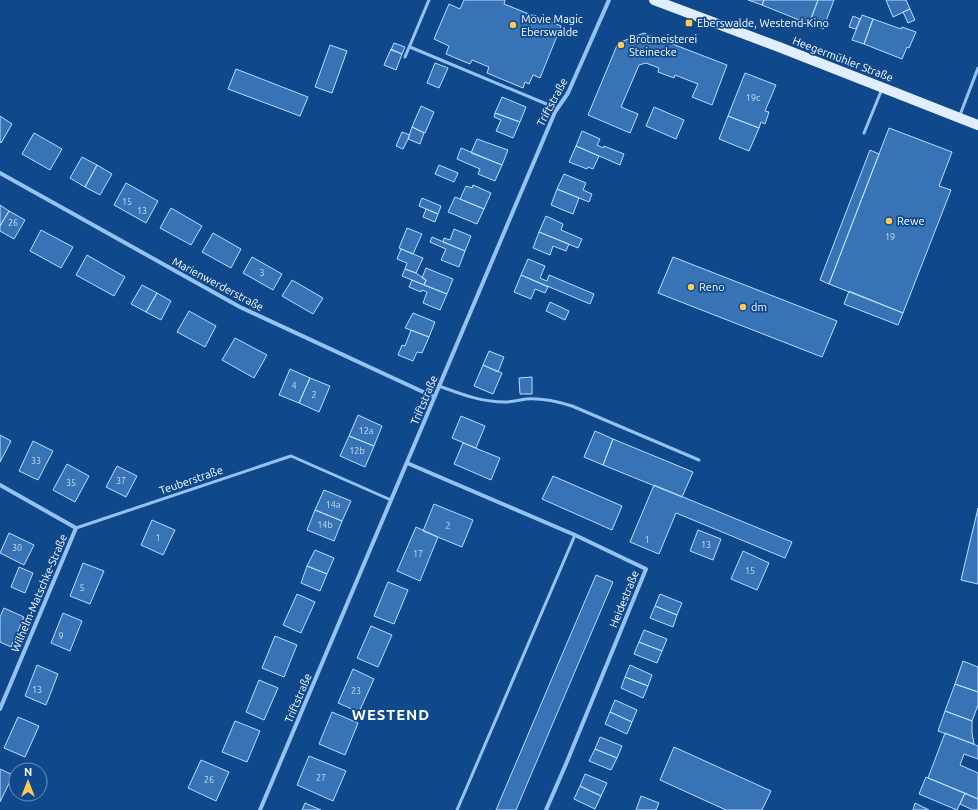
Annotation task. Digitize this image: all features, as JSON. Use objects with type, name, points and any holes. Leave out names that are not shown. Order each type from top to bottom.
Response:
[{"type":"main road","name":"Heegermühler Straße","points":[[654,0],[978,125]]},
{"type":"street","name":"Triftstraße","points":[[260,810],[556,108],[568,93],[609,0]]},
{"type":"street","name":"Marienwerderstraße","points":[[0,173],[240,307],[434,397]]},
{"type":"street","name":"Heidestraße","points":[[407,463],[575,535],[646,568],[546,810]]},
{"type":"street","points":[[0,485],[76,528]]},
{"type":"street","name":"Wilhelm-Matschke-Straße","points":[[0,710],[76,528]]},
{"type":"lane","points":[[405,57],[429,0]]},
{"type":"lane","points":[[410,47],[556,108]]},
{"type":"lane","points":[[959,118],[978,68]]},
{"type":"lane","points":[[864,133],[882,87]]},
{"type":"lane","points":[[439,386],[473,399],[487,401],[506,402],[540,399],[555,401],[572,406],[699,460]]},
{"type":"lane","name":"Teuberstraße","points":[[76,528],[291,456],[391,500]]},
{"type":"lane","points":[[457,810],[575,535]]},
{"type":"building","points":[[464,0],[505,0],[504,4],[561,26],[540,78],[533,75],[529,84],[525,82],[523,88],[487,73],[489,67],[472,60],[470,64],[446,54],[449,46],[434,39],[449,4],[460,9]]},
{"type":"building","points":[[748,0],[764,0],[762,5]]},
{"type":"building","points":[[764,0],[818,0],[809,24],[762,5]]},
{"type":"building","points":[[818,0],[834,0],[823,29],[809,24]]},
{"type":"building","points":[[886,0],[906,0],[910,9],[893,17]]},
{"type":"building","points":[[910,9],[915,20],[908,23],[903,12]]},
{"type":"building","points":[[862,15],[873,19],[864,44],[852,40]]},
{"type":"building","points":[[853,16],[860,19],[856,29],[849,27]]},
{"type":"building","points":[[873,19],[901,29],[902,27],[916,32],[902,59],[864,44]]},
{"type":"building","points":[[644,33],[727,65],[712,105],[692,97],[698,84],[675,75],[674,78],[658,72],[659,68],[646,63],[639,65],[621,107],[638,114],[630,133],[588,115],[618,43]]},
{"type":"building","points":[[394,43],[405,47],[402,54],[391,50]]},
{"type":"building","points":[[330,45],[347,51],[332,93],[315,87]]},
{"type":"building","points":[[391,49],[402,54],[396,70],[384,65]]},
{"type":"building","points":[[435,63],[448,68],[439,88],[427,83]]},
{"type":"building","points":[[236,69],[308,97],[300,116],[228,89]]},
{"type":"building","points":[[745,73],[776,85],[765,111],[769,112],[765,124],[761,122],[759,128],[728,116]]},
{"type":"building","points":[[502,97],[526,107],[520,122],[495,113]]},
{"type":"building","points":[[421,106],[434,112],[425,133],[412,127]]},
{"type":"building","points":[[654,107],[684,120],[676,139],[646,126]]},
{"type":"building","points":[[495,113],[520,122],[513,138],[496,131],[501,120],[494,117]]},
{"type":"building","points":[[0,116],[12,124],[1,143],[0,142]]},
{"type":"building","points":[[728,116],[759,128],[749,151],[719,139]]},
{"type":"building","points":[[412,127],[424,133],[420,144],[408,139]]},
{"type":"building","points":[[889,128],[952,152],[939,186],[951,190],[903,313],[829,284]]},
{"type":"building","points":[[582,131],[600,139],[597,145],[603,148],[604,146],[624,154],[620,165],[576,146]]},
{"type":"building","points":[[402,132],[410,135],[403,149],[396,146]]},
{"type":"building","points":[[34,133],[62,149],[50,170],[22,154]]},
{"type":"building","points":[[477,139],[508,150],[502,165],[471,153]]},
{"type":"building","points":[[576,146],[599,156],[593,169],[588,167],[587,169],[569,162]]},
{"type":"building","points":[[461,148],[502,165],[495,181],[478,174],[480,169],[457,159]]},
{"type":"building","points":[[870,150],[879,154],[829,284],[820,280]]},
{"type":"building","points":[[82,157],[97,165],[85,187],[70,178]]},
{"type":"building","points":[[97,165],[112,174],[100,195],[85,187]]},
{"type":"building","points":[[439,165],[458,173],[454,182],[435,174]]},
{"type":"building","points":[[564,174],[586,183],[583,190],[592,194],[589,202],[557,189]]},
{"type":"building","points":[[126,183],[158,201],[146,223],[114,205]]},
{"type":"building","points":[[473,185],[491,193],[484,209],[460,199],[466,186],[472,188]]},
{"type":"building","points":[[557,189],[579,198],[573,214],[551,205]]},
{"type":"building","points":[[455,197],[484,209],[477,224],[448,212]]},
{"type":"building","points":[[422,198],[441,206],[438,214],[419,206]]},
{"type":"building","points":[[0,205],[9,211],[0,226]]},
{"type":"building","points":[[171,208],[202,226],[191,245],[160,228]]},
{"type":"building","points":[[426,209],[438,214],[435,222],[423,217]]},
{"type":"building","points":[[9,211],[25,220],[14,239],[0,231],[0,226]]},
{"type":"building","points":[[546,216],[563,224],[561,230],[582,239],[578,248],[539,232]]},
{"type":"building","points":[[407,228],[422,234],[413,254],[399,248]]},
{"type":"building","points":[[454,229],[471,236],[465,251],[443,242],[444,238],[450,240]]},
{"type":"building","points":[[41,230],[73,247],[61,268],[30,251]]},
{"type":"building","points":[[539,232],[569,244],[566,251],[553,246],[550,255],[533,248]]},
{"type":"building","points":[[213,233],[241,249],[231,268],[202,252]]},
{"type":"building","points":[[432,237],[465,251],[459,267],[441,260],[446,249],[430,242]]},
{"type":"building","points":[[401,249],[423,258],[416,273],[405,269],[407,263],[397,259]]},
{"type":"building","points":[[87,255],[125,277],[114,296],[76,275]]},
{"type":"building","points":[[252,257],[282,274],[273,290],[243,273]]},
{"type":"building","points":[[673,257],[837,321],[822,357],[658,293]]},
{"type":"building","points":[[528,259],[545,266],[540,278],[547,281],[549,275],[594,294],[590,304],[521,275]]},
{"type":"building","points":[[426,268],[453,279],[447,294],[424,285],[426,280],[422,278]]},
{"type":"building","points":[[405,269],[416,273],[426,280],[424,285],[402,276]]},
{"type":"building","points":[[521,275],[548,287],[545,293],[535,289],[531,299],[514,292]]},
{"type":"building","points":[[292,280],[323,298],[313,314],[282,296]]},
{"type":"building","points":[[412,280],[447,294],[440,310],[423,303],[427,292],[422,290],[421,292],[409,287]]},
{"type":"building","points":[[142,285],[157,293],[146,312],[131,304]]},
{"type":"building","points":[[849,291],[903,313],[898,325],[844,304]]},
{"type":"building","points":[[157,293],[171,301],[161,320],[146,312]]},
{"type":"building","points":[[550,302],[569,311],[565,320],[546,311]]},
{"type":"building","points":[[189,311],[216,326],[205,347],[177,332]]},
{"type":"building","points":[[413,313],[435,322],[429,337],[405,328]]},
{"type":"building","points":[[411,330],[429,337],[422,353],[417,352],[413,361],[398,355],[402,345],[405,346]]},
{"type":"building","points":[[235,338],[267,355],[254,378],[222,360]]},
{"type":"building","points":[[489,351],[504,357],[498,372],[483,365]]},
{"type":"building","points":[[483,365],[502,373],[493,394],[474,386]]},
{"type":"building","points":[[290,369],[310,378],[299,403],[279,395]]},
{"type":"building","points":[[532,377],[532,394],[520,394],[519,378]]},
{"type":"building","points":[[310,378],[330,386],[319,412],[299,403]]},
{"type":"building","points":[[358,415],[382,426],[374,446],[349,436]]},
{"type":"building","points":[[461,416],[485,426],[476,448],[452,438]]},
{"type":"building","points":[[595,431],[613,439],[603,465],[584,457]]},
{"type":"building","points":[[0,435],[11,441],[0,462]]},
{"type":"building","points":[[349,436],[374,446],[365,467],[340,456]]},
{"type":"building","points":[[613,439],[693,472],[682,497],[603,465]]},
{"type":"building","points":[[33,441],[53,451],[38,480],[19,471]]},
{"type":"building","points":[[463,443],[500,458],[491,480],[454,464]]},
{"type":"building","points":[[67,464],[89,476],[75,502],[53,490]]},
{"type":"building","points":[[117,466],[137,476],[126,497],[106,487]]},
{"type":"building","points":[[553,476],[622,506],[612,530],[542,499]]},
{"type":"building","points":[[654,485],[792,542],[785,558],[676,513],[659,554],[630,542]]},
{"type":"building","points":[[324,490],[351,501],[342,521],[315,510]]},
{"type":"building","points":[[434,504],[473,520],[462,547],[423,531]]},
{"type":"building","points":[[978,508],[978,584],[961,580]]},
{"type":"building","points":[[315,510],[342,521],[334,541],[307,530]]},
{"type":"building","points":[[152,520],[175,530],[163,555],[141,545]]},
{"type":"building","points":[[416,527],[438,537],[420,581],[397,571]]},
{"type":"building","points":[[698,530],[721,539],[713,560],[690,551]]},
{"type":"building","points":[[9,533],[34,545],[24,565],[0,553]]},
{"type":"building","points":[[315,550],[334,558],[327,574],[307,566]]},
{"type":"building","points":[[743,551],[769,563],[757,590],[731,579]]},
{"type":"building","points":[[83,563],[104,571],[90,604],[70,596]]},
{"type":"building","points":[[307,566],[327,574],[320,591],[301,583]]},
{"type":"building","points":[[19,567],[33,573],[25,593],[11,587]]},
{"type":"building","points":[[596,575],[613,582],[516,810],[496,810]]},
{"type":"building","points":[[388,582],[408,590],[394,624],[374,616]]},
{"type":"building","points":[[297,594],[315,602],[301,633],[283,625]]},
{"type":"building","points":[[660,594],[682,603],[677,615],[655,606]]},
{"type":"building","points":[[655,606],[677,615],[673,627],[650,618]]},
{"type":"building","points":[[4,608],[24,617],[11,647],[0,642],[0,617]]},
{"type":"building","points":[[63,613],[82,621],[70,651],[51,643]]},
{"type":"building","points":[[371,626],[392,635],[378,667],[357,658]]},
{"type":"building","points":[[644,630],[667,639],[662,651],[639,642]]},
{"type":"building","points":[[275,636],[297,645],[284,677],[262,668]]},
{"type":"building","points":[[639,642],[662,651],[657,663],[634,654]]},
{"type":"building","points":[[963,661],[978,667],[978,692],[955,684]]},
{"type":"building","points":[[37,665],[58,674],[46,705],[25,696]]},
{"type":"building","points":[[630,665],[652,675],[648,686],[625,677]]},
{"type":"building","points":[[353,669],[374,679],[359,712],[338,703]]},
{"type":"building","points":[[625,677],[648,686],[643,698],[621,688]]},
{"type":"building","points":[[259,680],[278,688],[264,720],[246,712]]},
{"type":"building","points":[[955,684],[978,692],[978,705],[972,721],[945,711]]},
{"type":"building","points":[[615,700],[637,710],[632,722],[610,712]]},
{"type":"building","points":[[945,711],[972,721],[974,744],[938,731]]},
{"type":"building","points":[[332,712],[358,723],[345,755],[319,744]]},
{"type":"building","points":[[610,712],[632,722],[627,734],[605,724]]},
{"type":"building","points":[[18,717],[39,726],[25,757],[4,748]]},
{"type":"building","points":[[235,721],[260,731],[247,762],[222,752]]},
{"type":"building","points":[[945,733],[978,746],[978,759],[964,754],[960,765],[978,773],[978,799],[928,778]]},
{"type":"building","points":[[600,737],[622,746],[617,758],[595,749]]},
{"type":"building","points":[[674,747],[771,791],[762,810],[726,810],[660,780]]},
{"type":"building","points":[[595,749],[617,758],[611,770],[589,761]]},
{"type":"building","points":[[309,756],[346,771],[333,801],[297,785]]},
{"type":"building","points":[[201,760],[229,772],[216,801],[188,788]]},
{"type":"building","points":[[0,769],[8,773],[8,785],[0,802]]},
{"type":"building","points":[[585,774],[607,783],[601,796],[580,786]]},
{"type":"building","points":[[926,777],[965,793],[957,810],[919,794]]},
{"type":"building","points":[[580,786],[601,796],[595,809],[574,799]]},
{"type":"building","points":[[965,793],[978,799],[978,810],[973,810],[960,804]]},
{"type":"building","points":[[641,796],[659,803],[656,810],[636,810]]},
{"type":"building","points":[[305,803],[321,810],[302,810]]},
{"type":"building","points":[[915,803],[929,810],[913,810]]},
{"type":"place","name":"Eberswalde, Westend-Kino","points":[[689,23]]},
{"type":"place","name":"Movie Magic Eberswalde","points":[[513,25]]},
{"type":"place","name":"Brotmeisterei Steinecke","points":[[621,45]]},
{"type":"place","name":"Rewe","points":[[889,221]]},
{"type":"place","name":"Reno","points":[[691,287]]},
{"type":"place","name":"dm","points":[[743,307]]},
{"type":"district","name":"WESTEND","points":[[391,714]]}]
